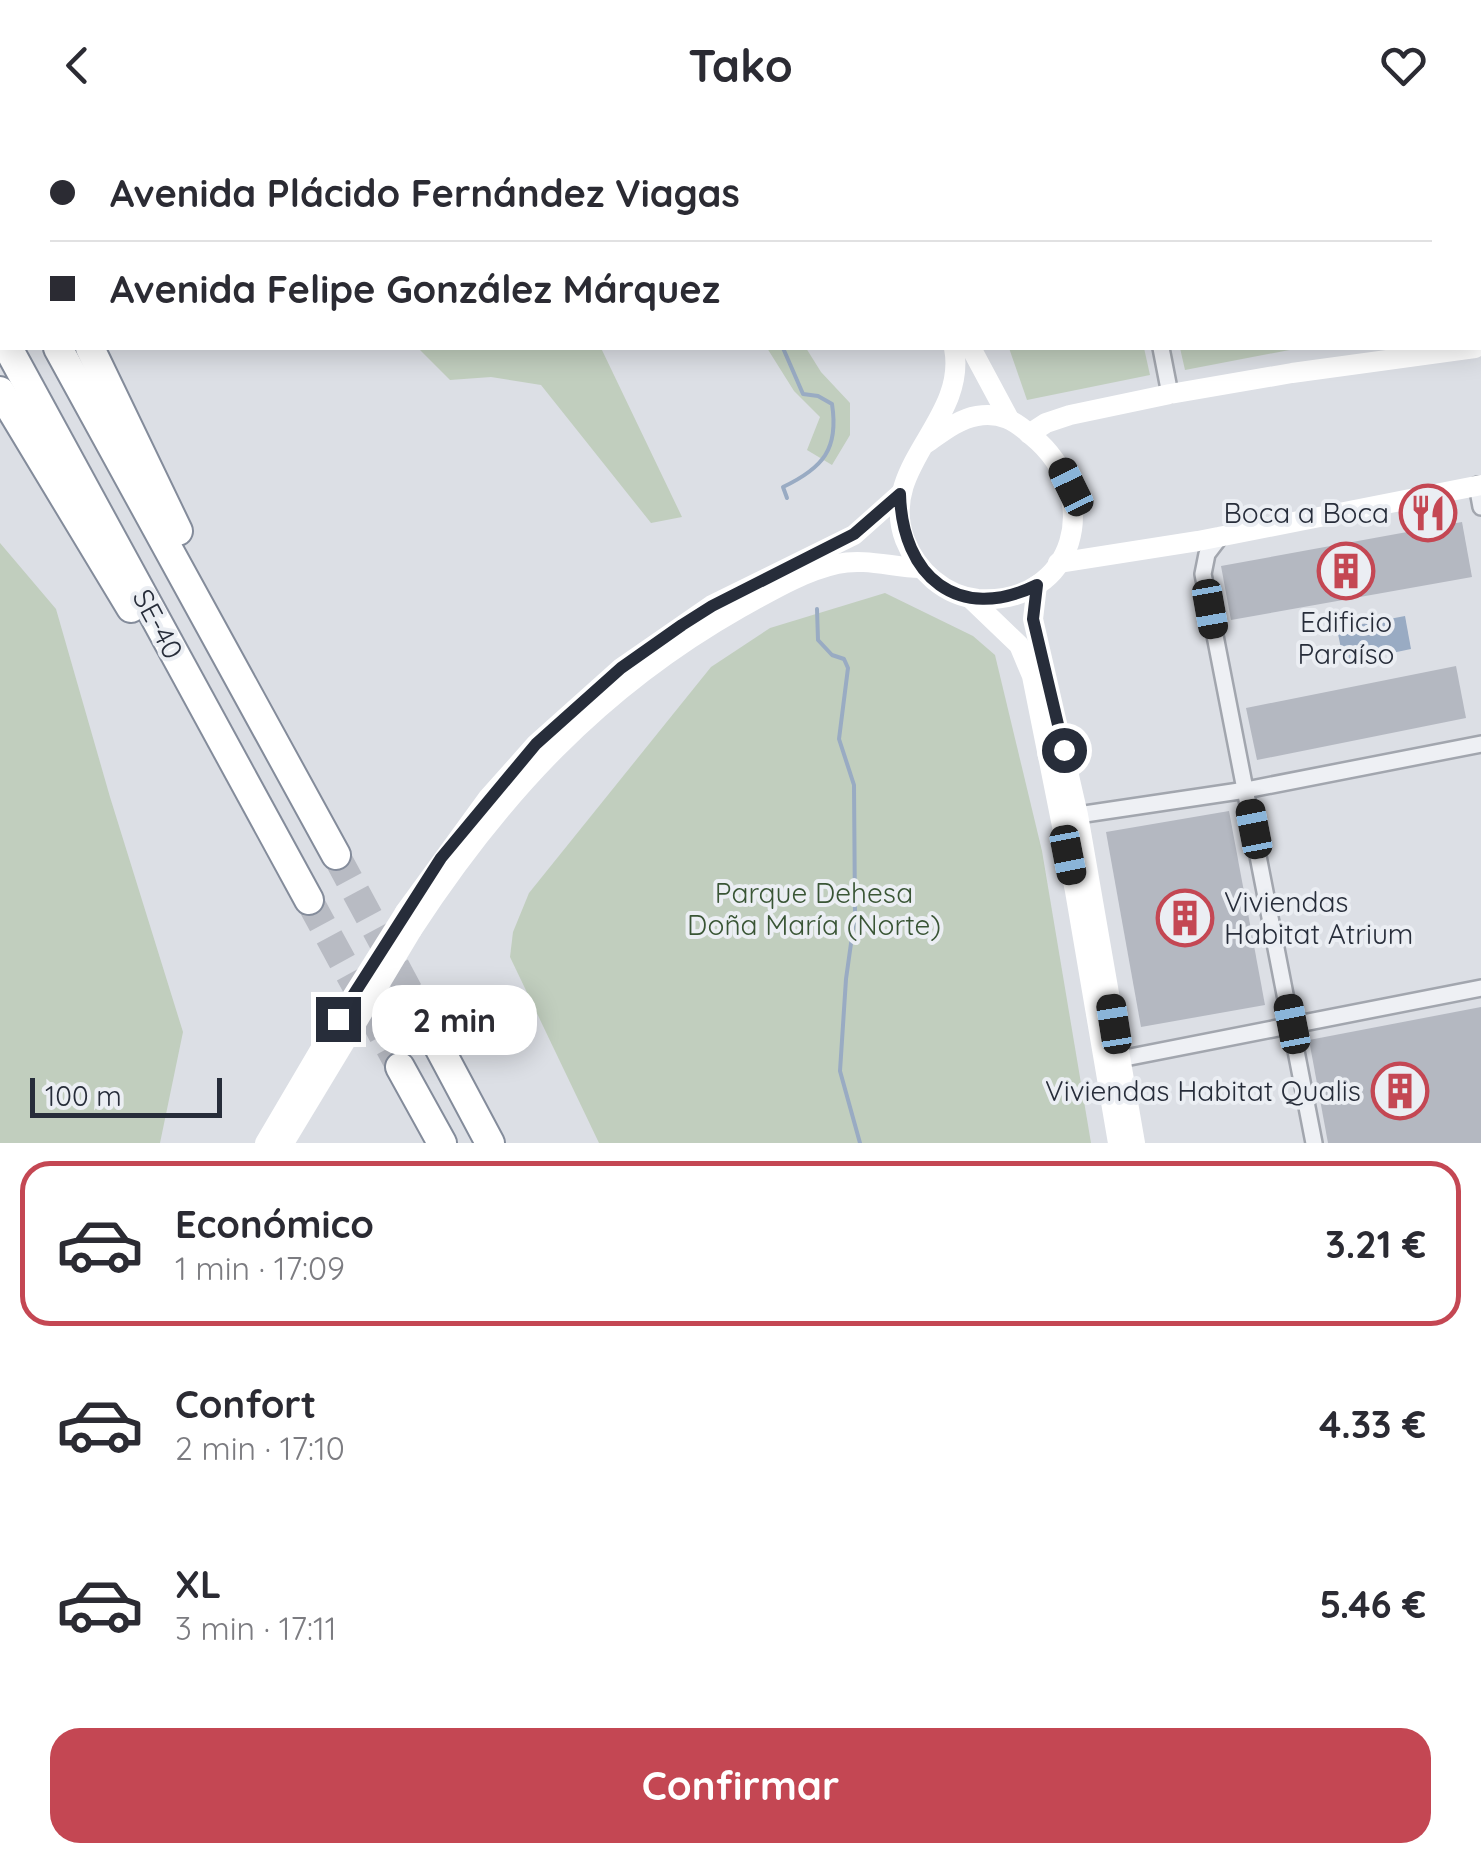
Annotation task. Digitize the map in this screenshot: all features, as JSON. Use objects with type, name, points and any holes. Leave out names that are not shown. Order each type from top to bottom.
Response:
[{"type":"highway","name":"SE-40","points":[[9,350],[309,900]]},
{"type":"highway","name":"SE-40","points":[[59,350],[336,855]]},
{"type":"highway","points":[[91,350],[195,567],[234,671]]},
{"type":"highway","points":[[0,391],[128,604],[203,708]]},
{"type":"highway","points":[[426,1023],[490,1143]]},
{"type":"highway","points":[[400,1067],[442,1143]]},
{"type":"main road","points":[[265,1143],[343,1028],[441,858],[512,771],[536,744],[621,668],[712,606],[854,534],[900,494],[951,399],[957,364],[954,350]]},
{"type":"main road","points":[[900,494],[904,538],[920,568],[948,590],[970,598],[1005,597],[1037,585],[1058,564],[1070,540],[1075,514],[1071,487],[1059,463],[1008,417],[972,350]]},
{"type":"main road","points":[[1030,434],[1046,423],[1070,415],[1170,394],[1453,350]]},
{"type":"main road","points":[[924,445],[950,426],[976,416],[1008,417]]},
{"type":"main road","points":[[1058,564],[1220,537],[1479,485]]},
{"type":"main road","points":[[408,921],[543,760],[630,679],[720,620],[778,587],[822,568],[867,562],[920,568]]},
{"type":"main road","points":[[1037,585],[1033,619],[1078,815],[1135,1143]]},
{"type":"main road","points":[[970,598],[1019,645],[1032,676],[1076,891],[1118,1143]]},
{"type":"main road","points":[[284,1143],[343,1028]]},
{"type":"street","points":[[1161,350],[1170,394]]},
{"type":"street","points":[[1479,485],[1481,507]]},
{"type":"street","points":[[1220,537],[1207,554],[1204,574],[1314,1143]]},
{"type":"street","points":[[1171,546],[1193,558],[1204,574]]},
{"type":"street","points":[[1078,815],[1246,790],[1481,744]]},
{"type":"street","points":[[1120,1060],[1481,988]]},
{"type":"green space","points":[[420,350],[602,350],[682,517],[651,523],[541,385],[491,377],[450,380]]},
{"type":"green space","points":[[768,350],[807,350],[821,372],[850,403],[850,435],[832,465],[807,450],[820,417],[794,391]]},
{"type":"green space","points":[[1010,350],[1144,350],[1150,375],[1027,400]]},
{"type":"green space","points":[[1180,350],[1290,350],[1185,370]]},
{"type":"green space","points":[[0,543],[56,609],[183,1032],[160,1143],[0,1143]]},
{"type":"green space","name":"Parque Dehesa Doña María (Norte)","points":[[885,593],[973,636],[995,655],[1042,851],[1091,1143],[599,1143],[510,957],[513,932],[529,893],[711,667],[770,628]]},
{"type":"water","points":[[1405,616],[1411,649],[1344,663],[1337,629]]},
{"type":"building","name":"Edificio Paraíso","points":[[1462,522],[1472,577],[1231,620],[1221,566]]},
{"type":"building","name":"Edificio Paraíso","points":[[1456,666],[1466,718],[1257,760],[1246,708]]},
{"type":"building","name":"Viviendas Habitat Atrium","points":[[1229,811],[1265,1005],[1141,1027],[1106,832]]},
{"type":"building","name":"Viviendas Habitat Qualis","points":[[1481,1007],[1481,1143],[1328,1143],[1309,1040]]},
{"type":"waterway","points":[[784,350],[803,394],[832,404],[834,420],[825,455],[809,472],[783,487],[787,498]]},
{"type":"waterway","points":[[817,609],[818,640],[832,655],[844,659],[848,668],[839,739],[854,785],[855,915],[840,1071],[860,1143]]},
{"type":"tunnel","points":[[336,855],[426,1023]]},
{"type":"tunnel","points":[[309,900],[400,1067]]},
{"type":"place","name":"Boca a Boca","points":[[1428,513]]},
{"type":"place","name":"Edificio Paraíso","points":[[1346,571]]},
{"type":"place","name":"Viviendas Habitat Atrium","points":[[1185,918]]},
{"type":"place","name":"Viviendas Habitat Qualis","points":[[1400,1091]]},
{"type":"route","points":[[338,1019],[441,858],[536,744],[582,700],[682,625],[854,534],[900,494],[904,538],[920,568],[948,590],[970,598],[994,600],[1037,585],[1033,619],[1064,750]]}]
